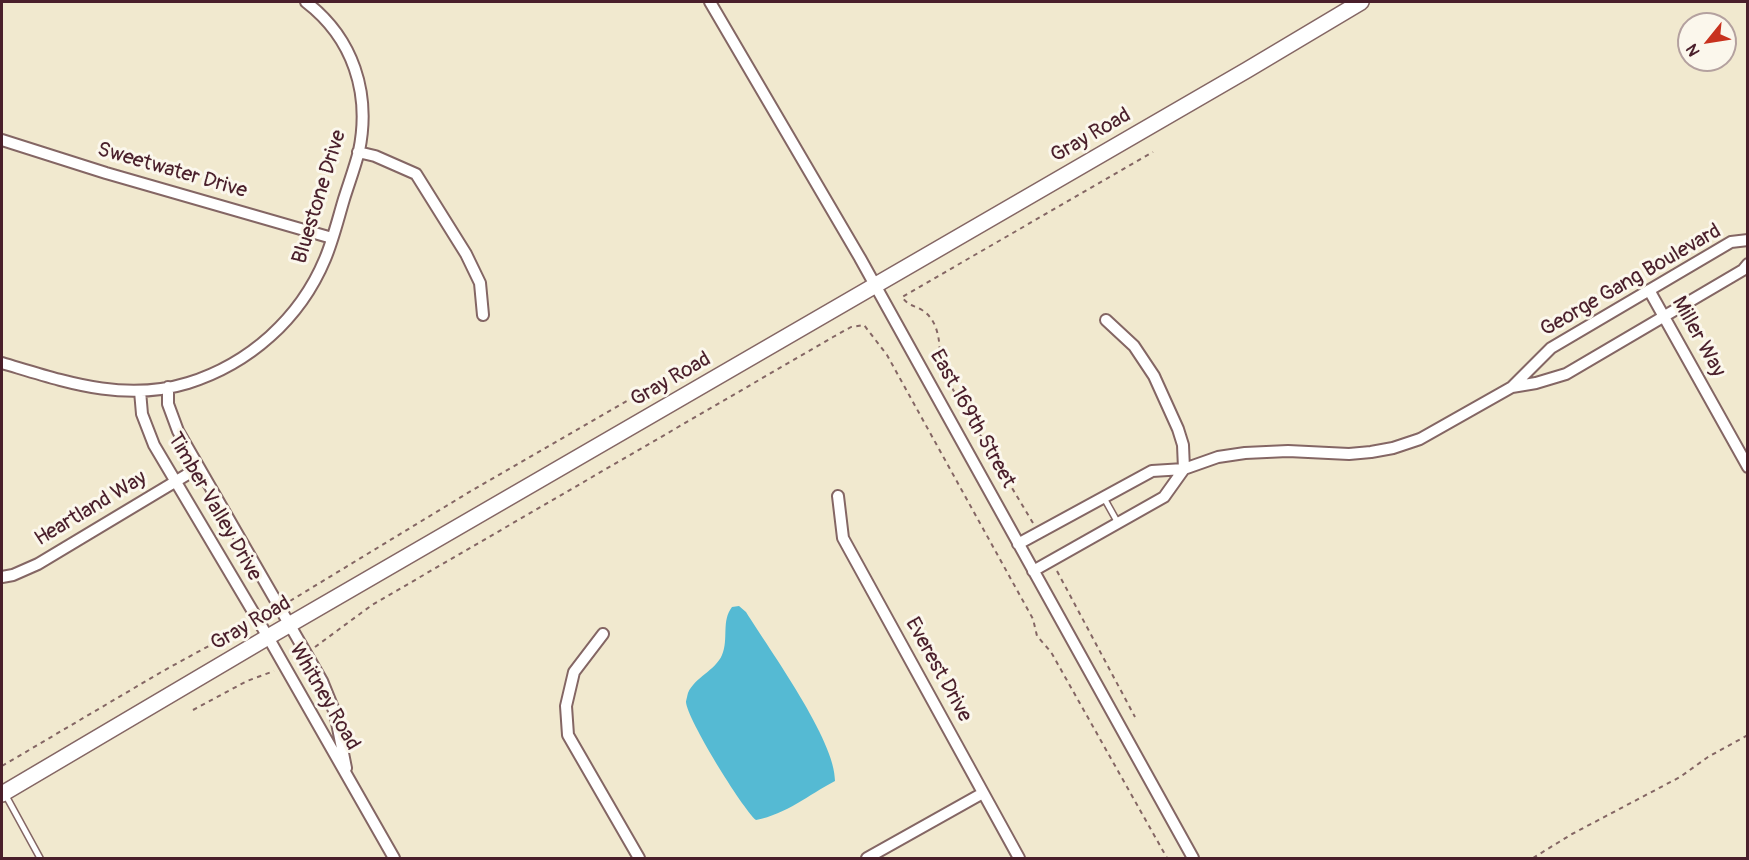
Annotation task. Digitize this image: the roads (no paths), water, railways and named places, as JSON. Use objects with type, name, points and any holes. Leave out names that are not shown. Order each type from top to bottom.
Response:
[{"type":"street","name":"Bluestone Drive","points":[[2,363],[88,387],[123,392],[168,387],[187,383],[223,369],[252,352],[296,309],[315,279],[332,238],[358,152],[363,111],[360,83],[343,40],[334,28],[306,2]]},
{"type":"street","name":"East 169th Street","points":[[710,2],[875,285],[1193,858]]},
{"type":"street","name":"Gray Road","points":[[3,793],[1361,2]]},
{"type":"street","name":"Sweetwater Drive","points":[[2,140],[106,173],[332,238]]},
{"type":"street","points":[[358,152],[375,156],[416,174],[466,255],[480,283],[483,315]]},
{"type":"street","name":"George Gang Boulevard","points":[[1018,544],[1152,471],[1184,469],[1218,457],[1245,453],[1288,451],[1349,454],[1393,448],[1420,439],[1512,387],[1551,348],[1731,242],[1748,240]]},
{"type":"street","name":"George Gang Boulevard","points":[[1512,387],[1566,374],[1743,270],[1748,264]]},
{"type":"street","name":"Miller Way","points":[[1649,290],[1748,467]]},
{"type":"street","points":[[1034,571],[1164,497],[1184,469],[1183,445],[1178,429],[1154,376],[1134,346],[1106,320]]},
{"type":"street","name":"Timber Valley Drive","points":[[168,387],[171,416],[198,468],[290,625]]},
{"type":"street","name":"Timber Valley Drive","points":[[140,391],[146,429],[268,637]]},
{"type":"street","name":"Heartland Way","points":[[2,577],[13,575],[38,564],[198,468]]},
{"type":"street","name":"Everest Drive","points":[[838,495],[843,538],[1019,858]]},
{"type":"street","name":"Whitney Road","points":[[290,625],[322,681],[335,713],[348,777]]},
{"type":"street","points":[[603,634],[574,672],[566,706],[568,735],[639,858]]},
{"type":"street","name":"Whitney Road","points":[[268,637],[394,858]]},
{"type":"street","points":[[867,858],[983,793]]},
{"type":"lane","points":[[1104,498],[1118,523]]},
{"type":"lane","points":[[3,793],[40,858]]},
{"type":"water","points":[[739,606],[746,612],[800,695],[825,743],[835,781],[788,809],[756,820],[739,799],[716,763],[695,726],[686,702],[691,687],[719,661],[724,649],[729,612],[732,607]]}]
